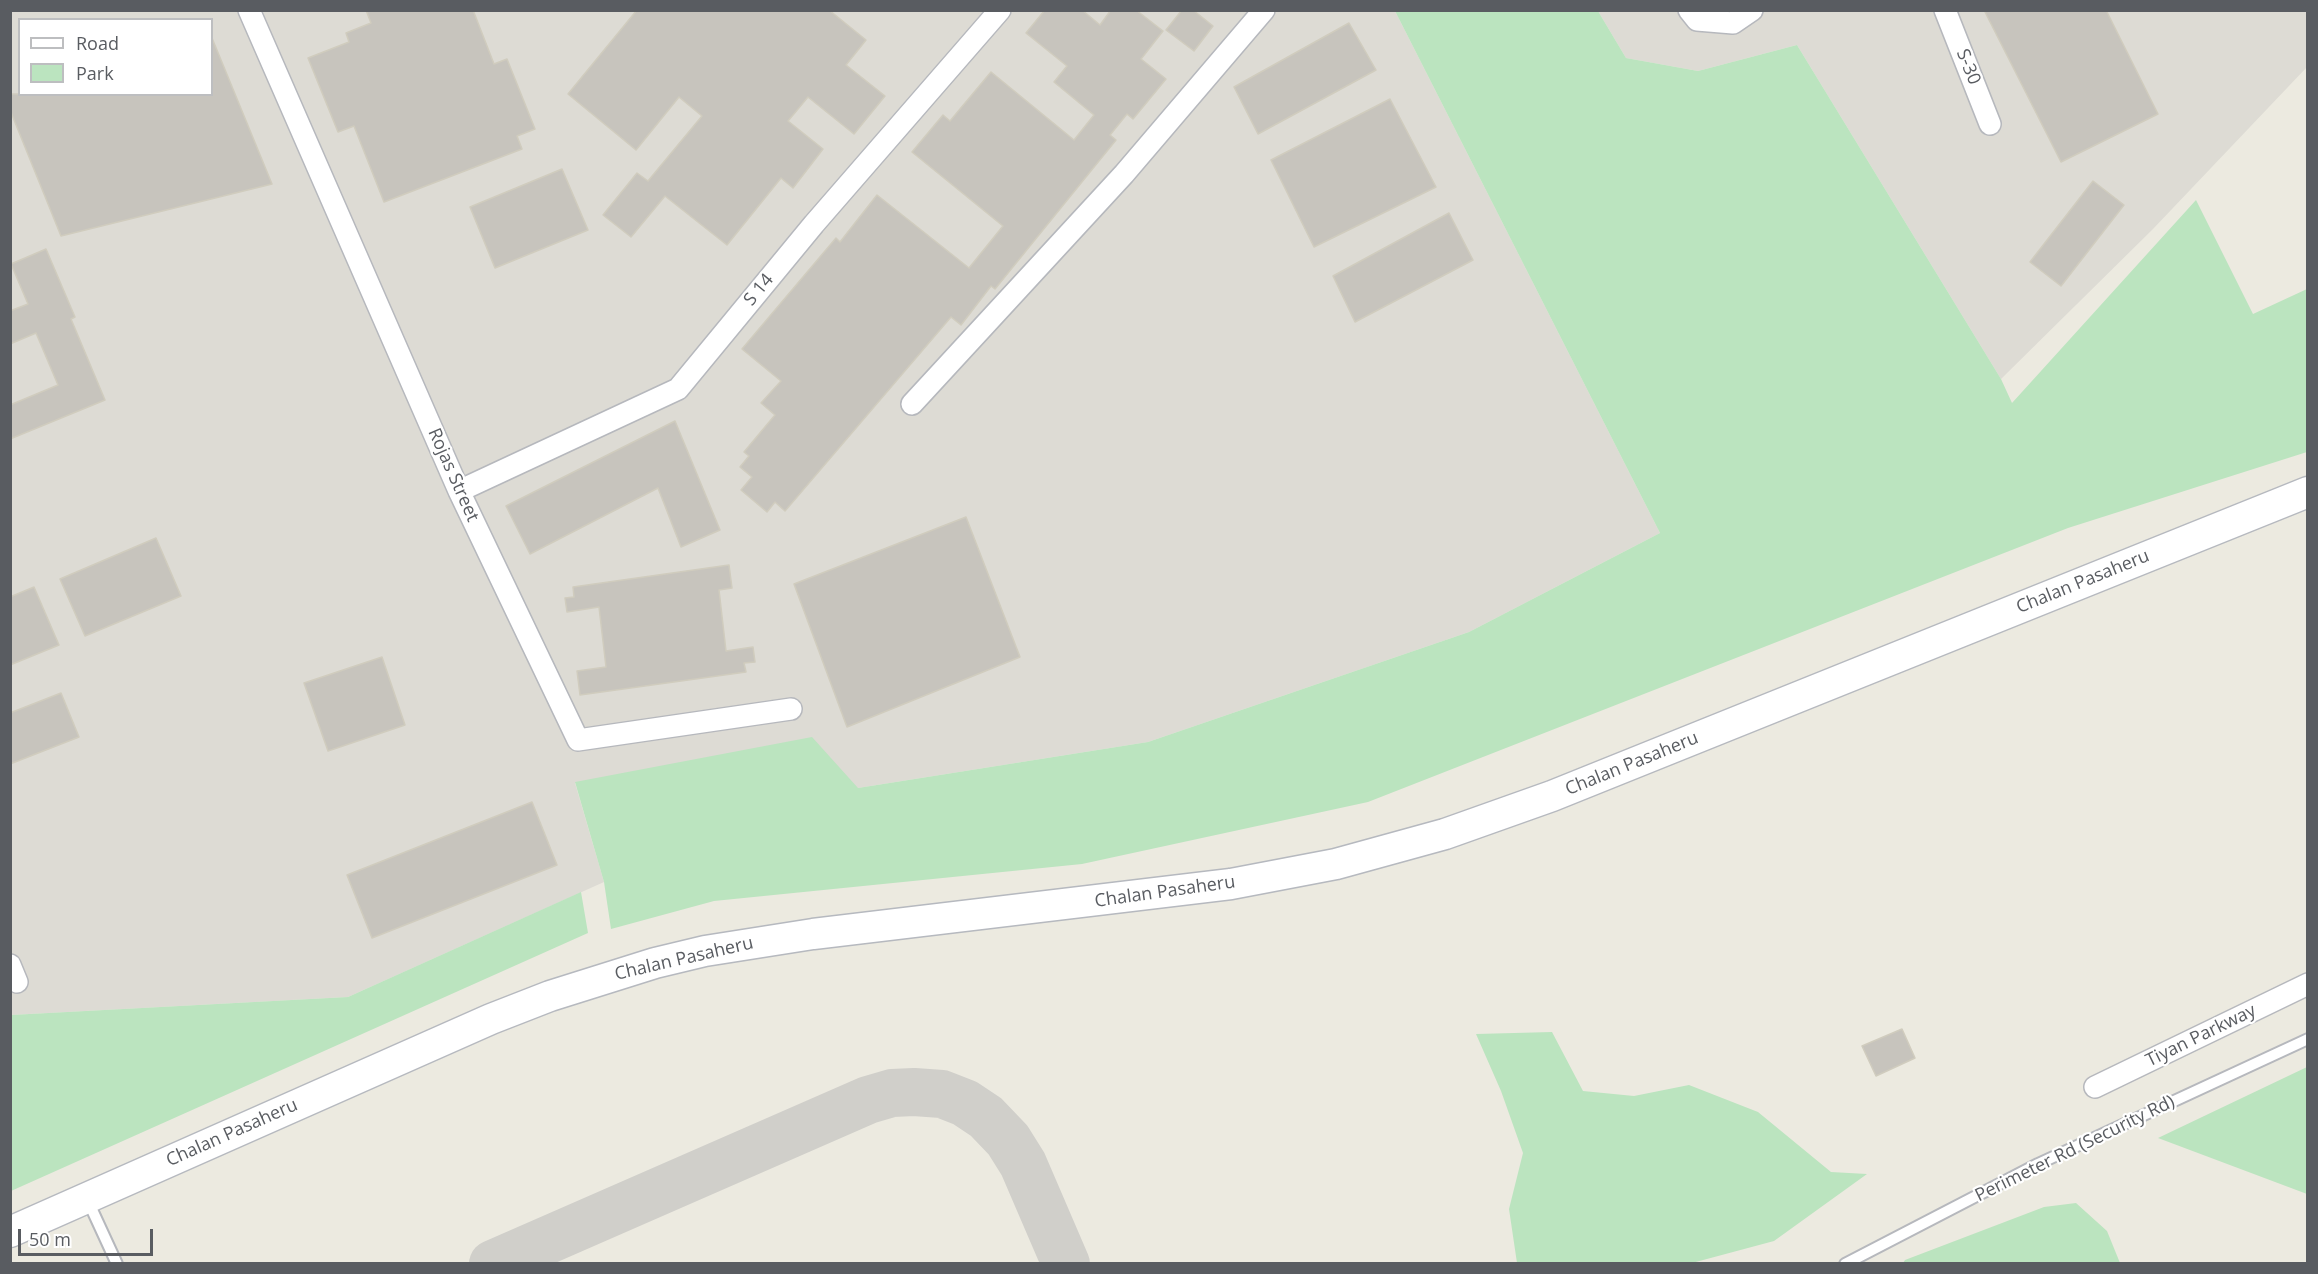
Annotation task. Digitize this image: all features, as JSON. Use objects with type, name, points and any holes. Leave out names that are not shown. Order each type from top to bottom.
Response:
[{"type":"main road","name":"Chalan Pasaheru","points":[[10,1232],[491,1019],[550,996],[655,963],[802,936],[1231,884],[1336,864],[1445,834],[1563,791],[2307,492]]},
{"type":"street","name":"Rojas Street","points":[[249,10],[459,491],[578,740],[790,710]]},
{"type":"street","name":"S 14","points":[[459,491],[678,388],[814,224],[1000,10]]},
{"type":"street","points":[[912,404],[1124,174],[1264,10]]},
{"type":"street","points":[[1689,10],[1697,20],[1733,23],[1752,10]]},
{"type":"street","name":"S-30","points":[[1945,10],[1990,124]]},
{"type":"street","name":"Tiyan Parkway","points":[[2095,1087],[2307,984]]},
{"type":"lane","name":"Perimeter Rd (Security Rd)","points":[[1845,1263],[2038,1164],[2307,1039]]},
{"type":"lane","points":[[87,1198],[117,1263]]},
{"type":"shaded area","points":[[11,11],[1395,11],[1660,533],[1469,632],[1148,742],[858,788],[575,783],[604,882],[348,997],[11,1015]]},
{"type":"shaded area","points":[[1598,11],[2307,11],[2307,67],[2153,229],[2001,379],[1797,45],[1698,71],[1626,58]]},
{"type":"green space","points":[[1395,11],[1598,11],[1626,58],[1698,71],[1797,45],[2001,379],[2012,403],[2196,200],[2253,314],[2307,289],[2307,452],[2068,528],[1368,802],[1082,864],[714,901],[611,929],[604,882],[575,782],[812,737],[858,788],[1148,742],[1469,632],[1660,533]]},
{"type":"green space","points":[[581,892],[588,933],[11,1191],[11,1015],[348,997]]},
{"type":"green space","points":[[1552,1032],[1583,1091],[1634,1096],[1689,1085],[1758,1112],[1831,1172],[1867,1174],[1774,1241],[1692,1263],[1517,1263],[1509,1209],[1523,1153],[1501,1091],[1476,1034]]},
{"type":"green space","points":[[2307,1067],[2307,1194],[2158,1138]]},
{"type":"green space","points":[[2076,1203],[2107,1231],[2120,1263],[1903,1263],[1905,1260],[2044,1207]]},
{"type":"building","points":[[366,10],[473,10],[494,64],[507,59],[535,129],[517,136],[522,149],[384,202],[354,126],[338,132],[308,58],[349,42],[346,33],[371,23]]},
{"type":"building","points":[[637,10],[829,10],[866,40],[846,65],[885,96],[854,134],[808,97],[788,121],[823,149],[793,188],[781,178],[727,245],[665,196],[631,237],[603,215],[637,173],[648,181],[702,116],[679,97],[636,150],[568,94]]},
{"type":"building","points":[[1045,10],[1082,10],[1100,25],[1111,10],[1136,10],[1163,31],[1141,59],[1166,79],[1133,119],[1127,114],[1110,135],[1116,140],[995,289],[991,286],[961,325],[951,317],[785,511],[775,502],[767,512],[741,490],[752,477],[740,467],[749,456],[744,452],[775,415],[761,403],[781,381],[742,349],[836,238],[840,242],[877,195],[969,268],[1003,226],[912,152],[943,115],[950,121],[991,72],[1074,140],[1094,115],[1054,82],[1067,66],[1026,33]]},
{"type":"building","points":[[1182,10],[1193,10],[1213,26],[1194,51],[1166,30]]},
{"type":"building","points":[[1984,10],[2106,10],[2158,114],[2061,162]]},
{"type":"building","points":[[1349,23],[1376,70],[1258,134],[1234,87]]},
{"type":"building","points":[[213,40],[272,184],[61,236],[10,110],[10,94],[18,94],[18,96],[213,96]]},
{"type":"building","points":[[1390,99],[1436,187],[1314,247],[1271,160]]},
{"type":"building","points":[[562,169],[588,230],[495,268],[470,207]]},
{"type":"building","points":[[2093,181],[2124,205],[2061,286],[2030,262]]},
{"type":"building","points":[[1449,213],[1473,260],[1355,322],[1333,276]]},
{"type":"building","points":[[46,249],[75,317],[71,319],[105,400],[10,439],[10,405],[58,385],[36,333],[10,344],[10,311],[28,304],[11,264]]},
{"type":"building","points":[[675,421],[720,530],[681,547],[658,488],[530,554],[506,506]]},
{"type":"building","points":[[966,517],[1020,657],[847,727],[794,584]]},
{"type":"building","points":[[156,538],[181,596],[85,636],[60,579]]},
{"type":"building","points":[[729,565],[732,588],[719,590],[726,651],[753,647],[755,662],[744,663],[746,672],[580,695],[577,671],[606,667],[599,607],[567,612],[565,598],[574,597],[573,587]]},
{"type":"building","points":[[34,587],[59,645],[10,665],[10,597]]},
{"type":"building","points":[[382,657],[405,725],[328,751],[304,683]]},
{"type":"building","points":[[61,693],[79,737],[10,764],[10,713]]},
{"type":"building","points":[[532,802],[557,865],[372,938],[347,875]]},
{"type":"building","points":[[1902,1029],[1915,1058],[1876,1076],[1862,1046]]},
{"type":"taxiway","points":[[493,1264],[868,1100],[892,1093],[914,1092],[942,1094],[965,1103],[986,1117],[1008,1140],[1023,1164],[1066,1264]]}]
